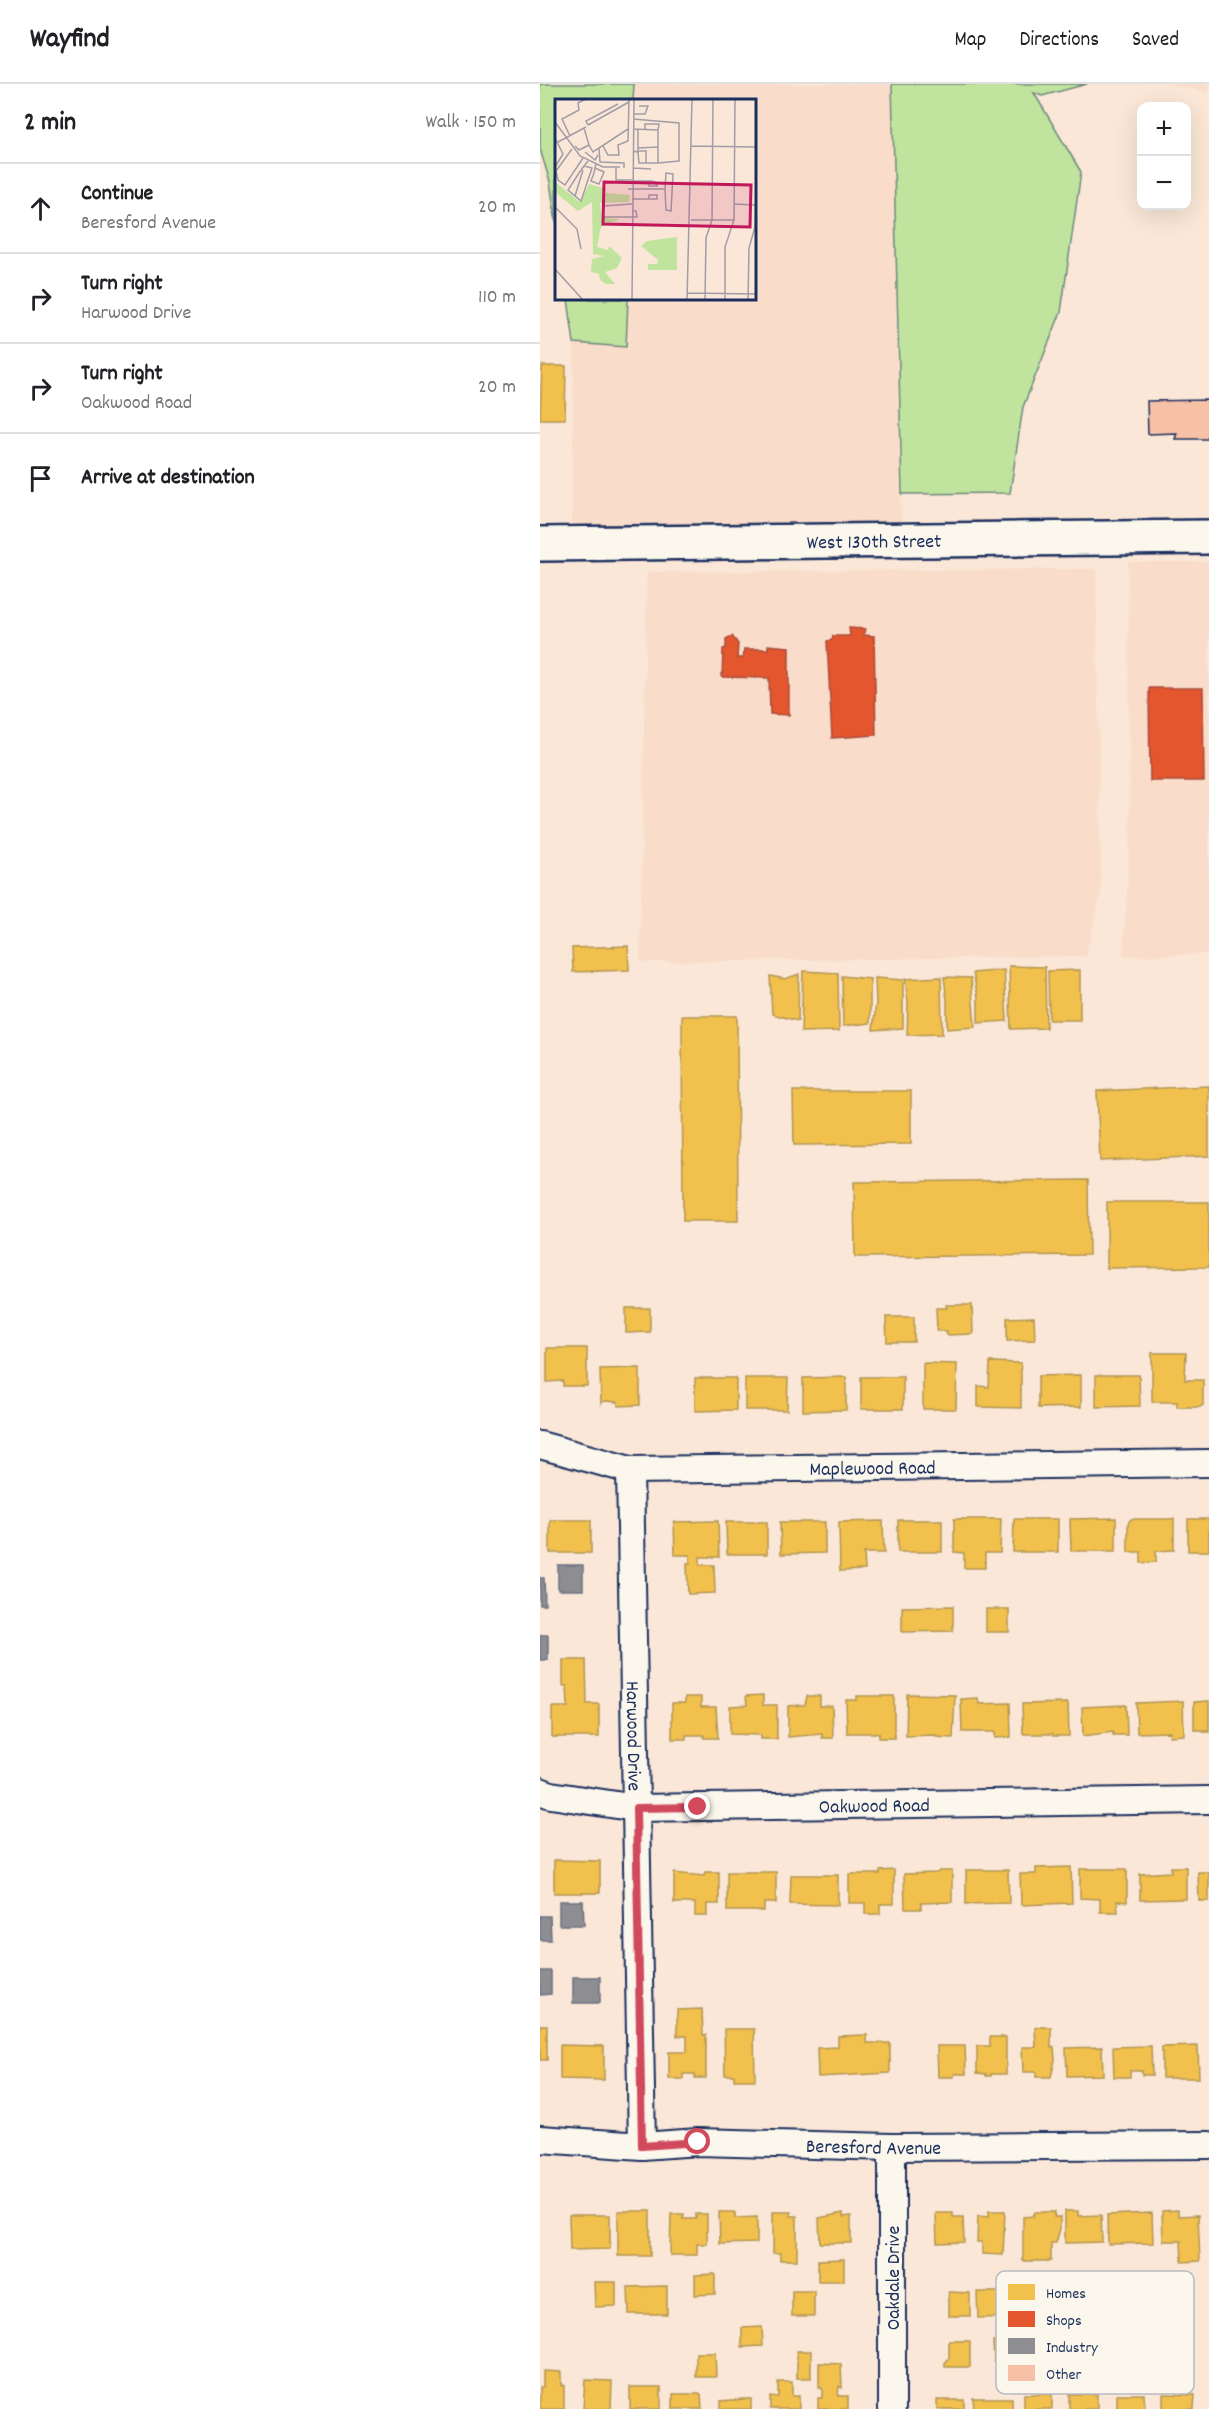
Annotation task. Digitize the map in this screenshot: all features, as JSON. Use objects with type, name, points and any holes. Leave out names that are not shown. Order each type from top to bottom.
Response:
[{"type":"main road","name":"West 130th Street","points":[[540,544],[1209,537]]},
{"type":"street","name":"Maplewood Road","points":[[540,1445],[630,1470],[1209,1463]]},
{"type":"street","name":"Harwood Drive","points":[[630,1470],[642,2146]]},
{"type":"street","name":"Oakwood Road","points":[[540,1791],[551,1795],[636,1808],[1209,1800]]},
{"type":"street","name":"Beresford Avenue","points":[[540,2139],[642,2146],[698,2142],[892,2147],[1209,2145]]},
{"type":"street","name":"Oakdale Drive","points":[[892,2147],[892,2409]]},
{"type":"shaded area","points":[[634,84],[892,84],[901,521],[572,526],[574,343],[626,346],[628,300],[756,300],[756,99],[633,99]]},
{"type":"shaded area","points":[[1166,84],[1209,84],[1209,93]]},
{"type":"shaded area","points":[[1128,562],[1209,562],[1209,954],[1123,956],[1130,843]]},
{"type":"shaded area","points":[[1096,569],[1101,892],[1086,956],[640,962],[647,572]]},
{"type":"green space","points":[[540,84],[634,84],[633,99],[555,99],[555,216],[550,182],[540,149]]},
{"type":"green space","points":[[892,84],[1087,84],[1042,96],[1034,93],[1081,172],[1061,312],[1023,407],[1010,493],[902,494]]},
{"type":"green space","points":[[568,300],[628,300],[626,347],[574,343]]},
{"type":"building: Homes","points":[[542,366],[566,366],[565,419],[540,419]]},
{"type":"building: Homes","points":[[628,946],[629,970],[573,972],[572,948]]},
{"type":"building: Homes","points":[[1009,966],[1045,967],[1046,1028],[1011,1029]]},
{"type":"building: Homes","points":[[1004,970],[1007,1021],[978,1023],[978,997],[973,973]]},
{"type":"building: Homes","points":[[1080,970],[1080,1020],[1049,1020],[1048,971]]},
{"type":"building: Homes","points":[[803,971],[838,973],[839,1031],[801,1032]]},
{"type":"building: Homes","points":[[799,974],[798,1021],[772,1014],[770,976],[785,979]]},
{"type":"building: Homes","points":[[842,976],[870,979],[870,1023],[843,1026]]},
{"type":"building: Homes","points":[[941,977],[942,1034],[907,1035],[908,1002],[905,979]]},
{"type":"building: Homes","points":[[944,977],[971,978],[975,1027],[947,1029]]},
{"type":"building: Homes","points":[[875,978],[903,980],[903,1028],[873,1030],[876,1003]]},
{"type":"building: Homes","points":[[682,1016],[737,1016],[738,1221],[683,1221]]},
{"type":"building: Homes","points":[[1209,1086],[1209,1156],[1100,1161],[1097,1091]]},
{"type":"building: Homes","points":[[793,1091],[911,1091],[911,1144],[794,1145]]},
{"type":"building: Homes","points":[[1088,1180],[1089,1255],[855,1257],[854,1182]]},
{"type":"building: Homes","points":[[1107,1202],[1209,1202],[1209,1267],[1107,1268]]},
{"type":"building: Homes","points":[[946,1305],[972,1305],[973,1334],[947,1335],[947,1331],[937,1331],[936,1308],[947,1308]]},
{"type":"building: Homes","points":[[626,1308],[650,1308],[650,1332],[626,1333]]},
{"type":"building: Homes","points":[[886,1317],[914,1317],[914,1342],[887,1342]]},
{"type":"building: Homes","points":[[1034,1317],[1035,1340],[1007,1341],[1007,1318]]},
{"type":"building: Homes","points":[[547,1348],[587,1348],[587,1386],[563,1386],[563,1381],[547,1382]]},
{"type":"building: Homes","points":[[1152,1353],[1186,1353],[1185,1380],[1203,1380],[1203,1405],[1177,1407],[1177,1402],[1152,1402]]},
{"type":"building: Homes","points":[[990,1362],[1021,1363],[1021,1408],[978,1407],[978,1386],[989,1387]]},
{"type":"building: Homes","points":[[923,1363],[957,1364],[956,1409],[923,1409]]},
{"type":"building: Homes","points":[[640,1368],[640,1405],[618,1406],[618,1402],[604,1401],[601,1404],[600,1369]]},
{"type":"building: Homes","points":[[1081,1375],[1081,1407],[1038,1408],[1038,1376]]},
{"type":"building: Homes","points":[[1096,1375],[1139,1375],[1140,1406],[1096,1407]]},
{"type":"building: Homes","points":[[846,1377],[846,1410],[803,1411],[803,1378]]},
{"type":"building: Homes","points":[[861,1377],[903,1377],[903,1409],[861,1409]]},
{"type":"building: Homes","points":[[695,1378],[736,1378],[736,1410],[695,1411]]},
{"type":"building: Homes","points":[[745,1378],[788,1378],[787,1410],[745,1410]]},
{"type":"building: Homes","points":[[1116,1518],[1116,1551],[1071,1551],[1070,1519]]},
{"type":"building: Homes","points":[[954,1519],[1001,1519],[1000,1553],[985,1553],[985,1568],[964,1568],[964,1553],[954,1552]]},
{"type":"building: Homes","points":[[1014,1519],[1058,1519],[1058,1552],[1013,1552]]},
{"type":"building: Homes","points":[[1131,1519],[1174,1519],[1174,1550],[1156,1551],[1156,1562],[1141,1563],[1141,1552],[1128,1552],[1128,1523]]},
{"type":"building: Homes","points":[[1188,1519],[1209,1519],[1209,1551],[1188,1551]]},
{"type":"building: Homes","points":[[550,1520],[591,1520],[591,1553],[550,1553]]},
{"type":"building: Homes","points":[[898,1520],[942,1520],[942,1552],[898,1552]]},
{"type":"building: Homes","points":[[718,1521],[719,1557],[700,1557],[700,1565],[714,1565],[715,1593],[688,1594],[687,1563],[690,1563],[690,1555],[675,1555],[674,1522]]},
{"type":"building: Homes","points":[[883,1521],[884,1553],[864,1553],[865,1570],[840,1571],[839,1522]]},
{"type":"building: Homes","points":[[726,1522],[767,1522],[767,1554],[727,1554]]},
{"type":"building: Homes","points":[[780,1522],[825,1522],[825,1553],[781,1554]]},
{"type":"building: Homes","points":[[953,1606],[953,1631],[902,1632],[902,1607]]},
{"type":"building: Homes","points":[[986,1609],[1009,1609],[1009,1632],[986,1632]]},
{"type":"building: Homes","points":[[563,1660],[586,1660],[587,1704],[599,1704],[599,1737],[552,1737],[552,1707],[568,1707],[567,1686],[563,1686]]},
{"type":"building: Homes","points":[[907,1694],[955,1695],[953,1738],[936,1737],[936,1735],[906,1736]]},
{"type":"building: Homes","points":[[763,1695],[763,1705],[777,1705],[777,1739],[761,1739],[761,1735],[730,1734],[730,1706],[747,1705],[746,1696]]},
{"type":"building: Homes","points":[[807,1696],[820,1696],[820,1706],[832,1706],[833,1738],[822,1738],[822,1734],[788,1737],[788,1706],[805,1705]]},
{"type":"building: Homes","points":[[857,1696],[894,1696],[894,1738],[879,1738],[879,1733],[847,1733],[846,1700],[857,1700]]},
{"type":"building: Homes","points":[[685,1697],[701,1697],[701,1707],[716,1707],[718,1738],[686,1735],[686,1739],[672,1739],[672,1703],[685,1703]]},
{"type":"building: Homes","points":[[978,1698],[979,1704],[1010,1703],[1011,1737],[995,1738],[995,1732],[962,1732],[961,1699]]},
{"type":"building: Homes","points":[[1183,1701],[1184,1735],[1169,1736],[1170,1732],[1137,1733],[1136,1703]]},
{"type":"building: Homes","points":[[1209,1701],[1209,1732],[1194,1730],[1194,1702]]},
{"type":"building: Homes","points":[[1068,1703],[1069,1736],[1023,1734],[1022,1704]]},
{"type":"building: Homes","points":[[1126,1705],[1127,1735],[1113,1735],[1113,1732],[1083,1736],[1082,1707]]},
{"type":"building: Homes","points":[[554,1860],[600,1861],[600,1893],[554,1893]]},
{"type":"building: Homes","points":[[1071,1867],[1072,1903],[1021,1905],[1020,1874],[1036,1874],[1036,1868]]},
{"type":"building: Homes","points":[[1171,1867],[1186,1867],[1186,1899],[1140,1900],[1140,1874],[1171,1872]]},
{"type":"building: Homes","points":[[1080,1869],[1127,1869],[1127,1902],[1117,1901],[1118,1912],[1100,1912],[1100,1899],[1080,1898]]},
{"type":"building: Homes","points":[[894,1870],[894,1904],[880,1904],[880,1914],[865,1914],[865,1903],[849,1903],[849,1874],[880,1874],[880,1871]]},
{"type":"building: Homes","points":[[966,1870],[1008,1870],[1009,1903],[966,1904]]},
{"type":"building: Homes","points":[[952,1871],[952,1902],[921,1903],[921,1909],[905,1909],[904,1874],[937,1873]]},
{"type":"building: Homes","points":[[705,1872],[719,1872],[719,1904],[707,1904],[707,1916],[695,1916],[695,1903],[674,1903],[674,1873],[704,1876]]},
{"type":"building: Homes","points":[[727,1872],[776,1872],[776,1903],[764,1903],[764,1911],[727,1911]]},
{"type":"building: Homes","points":[[1198,1872],[1209,1872],[1209,1901],[1199,1901]]},
{"type":"building: Homes","points":[[791,1875],[838,1875],[838,1905],[790,1904]]},
{"type":"building: Homes","points":[[702,2009],[703,2035],[706,2035],[706,2078],[695,2078],[695,2074],[683,2074],[683,2079],[669,2079],[669,2052],[687,2052],[687,2036],[677,2036],[677,2010]]},
{"type":"building: Homes","points":[[540,2025],[547,2025],[547,2060],[540,2060]]},
{"type":"building: Homes","points":[[1035,2027],[1051,2027],[1051,2048],[1054,2047],[1055,2060],[1051,2077],[1036,2077],[1036,2072],[1023,2072],[1022,2047],[1036,2047]]},
{"type":"building: Homes","points":[[724,2029],[754,2029],[755,2080],[734,2080],[734,2075],[725,2075]]},
{"type":"building: Homes","points":[[867,2035],[867,2043],[890,2043],[890,2073],[818,2077],[817,2048],[838,2047],[838,2036]]},
{"type":"building: Homes","points":[[990,2037],[1006,2037],[1006,2074],[986,2076],[986,2074],[977,2073],[977,2046],[990,2046]]},
{"type":"building: Homes","points":[[560,2045],[604,2046],[604,2080],[560,2079]]},
{"type":"building: Homes","points":[[937,2046],[965,2046],[966,2074],[938,2077]]},
{"type":"building: Homes","points":[[1151,2046],[1152,2075],[1142,2075],[1142,2071],[1130,2071],[1130,2077],[1114,2077],[1113,2047]]},
{"type":"building: Homes","points":[[1198,2046],[1199,2078],[1162,2078],[1162,2047]]},
{"type":"building: Homes","points":[[1102,2047],[1103,2075],[1067,2076],[1066,2048]]},
{"type":"building: Homes","points":[[1178,2210],[1178,2216],[1198,2215],[1200,2261],[1182,2262],[1181,2241],[1163,2241],[1162,2211]]},
{"type":"building: Homes","points":[[618,2211],[650,2211],[650,2256],[618,2256]]},
{"type":"building: Homes","points":[[989,2211],[1005,2211],[1003,2255],[982,2254],[982,2242],[977,2242],[978,2216],[989,2217]]},
{"type":"building: Homes","points":[[1065,2211],[1078,2211],[1078,2216],[1101,2215],[1102,2242],[1065,2243]]},
{"type":"building: Homes","points":[[719,2212],[735,2212],[735,2218],[757,2217],[757,2243],[720,2244]]},
{"type":"building: Homes","points":[[773,2212],[791,2212],[791,2216],[797,2216],[797,2260],[780,2260],[780,2253],[773,2253]]},
{"type":"building: Homes","points":[[1035,2212],[1055,2212],[1054,2217],[1060,2217],[1060,2229],[1056,2243],[1051,2243],[1051,2261],[1023,2261],[1023,2217],[1033,2216]]},
{"type":"building: Homes","points":[[843,2213],[843,2217],[851,2216],[851,2243],[820,2243],[819,2218]]},
{"type":"building: Homes","points":[[936,2213],[953,2213],[953,2217],[963,2217],[964,2242],[937,2243]]},
{"type":"building: Homes","points":[[1152,2213],[1153,2243],[1108,2244],[1107,2215]]},
{"type":"building: Homes","points":[[671,2214],[684,2214],[683,2219],[696,2219],[696,2214],[707,2214],[707,2244],[697,2244],[697,2255],[670,2255]]},
{"type":"building: Homes","points":[[569,2215],[610,2215],[610,2249],[570,2250]]},
{"type":"building: Homes","points":[[844,2259],[844,2281],[818,2281],[818,2260]]},
{"type":"building: Homes","points":[[715,2274],[715,2294],[695,2295],[695,2275]]},
{"type":"building: Homes","points":[[594,2282],[616,2282],[616,2306],[595,2307]]},
{"type":"building: Homes","points":[[667,2286],[667,2314],[629,2314],[628,2287]]},
{"type":"building: Homes","points":[[792,2291],[814,2291],[814,2316],[792,2316]]},
{"type":"building: Homes","points":[[949,2292],[970,2293],[970,2316],[949,2316]]},
{"type":"building: Homes","points":[[977,2292],[996,2292],[996,2318],[978,2318]]},
{"type":"building: Homes","points":[[762,2327],[763,2346],[742,2347],[742,2328]]},
{"type":"building: Homes","points":[[949,2341],[970,2341],[970,2367],[945,2367],[949,2358]]},
{"type":"building: Homes","points":[[993,2341],[996,2341],[996,2361],[994,2361]]},
{"type":"building: Homes","points":[[797,2351],[811,2351],[811,2378],[797,2378]]},
{"type":"building: Homes","points":[[696,2353],[715,2353],[716,2377],[696,2377]]},
{"type":"building: Homes","points":[[819,2363],[841,2364],[842,2388],[839,2386],[838,2396],[848,2396],[848,2409],[818,2409],[818,2398],[822,2398],[822,2388],[819,2388]]},
{"type":"building: Homes","points":[[543,2371],[561,2372],[561,2386],[564,2385],[564,2409],[540,2409]]},
{"type":"building: Homes","points":[[585,2380],[612,2381],[611,2409],[583,2409]]},
{"type":"building: Homes","points":[[778,2382],[792,2382],[792,2396],[799,2396],[799,2409],[770,2409],[770,2396],[778,2397]]},
{"type":"building: Homes","points":[[630,2387],[661,2387],[661,2409],[630,2409]]},
{"type":"building: Homes","points":[[673,2394],[701,2394],[702,2409],[673,2409]]},
{"type":"building: Homes","points":[[1024,2394],[1052,2394],[1052,2409],[1024,2409]]},
{"type":"building: Homes","points":[[1069,2394],[1097,2394],[1097,2409],[1069,2409]]},
{"type":"building: Homes","points":[[1117,2394],[1144,2394],[1145,2409],[1117,2409]]},
{"type":"building: Homes","points":[[1163,2394],[1195,2395],[1194,2409],[1163,2409]]},
{"type":"building: Homes","points":[[973,2398],[1012,2398],[1012,2409],[974,2409]]},
{"type":"building: Homes","points":[[751,2399],[751,2409],[721,2409],[721,2401]]},
{"type":"building: Homes","points":[[937,2400],[964,2400],[964,2409],[937,2409]]},
{"type":"building: Shops","points":[[849,628],[865,629],[864,635],[874,636],[876,735],[832,738],[827,641],[832,640],[833,636],[850,636]]},
{"type":"building: Shops","points":[[732,636],[738,644],[737,658],[743,658],[744,649],[768,649],[768,645],[789,647],[789,715],[770,714],[769,678],[722,677],[723,649],[726,648],[726,639]]},
{"type":"building: Shops","points":[[1149,688],[1203,688],[1204,781],[1150,781]]},
{"type":"building: Industry","points":[[558,1565],[583,1565],[583,1590],[558,1590]]},
{"type":"building: Industry","points":[[540,1578],[544,1578],[545,1605],[540,1605]]},
{"type":"building: Industry","points":[[540,1635],[548,1635],[548,1660],[540,1660]]},
{"type":"building: Industry","points":[[559,1901],[583,1901],[584,1925],[559,1925]]},
{"type":"building: Industry","points":[[540,1916],[550,1916],[551,1940],[540,1940]]},
{"type":"building: Industry","points":[[540,1971],[551,1971],[551,1994],[540,1995]]},
{"type":"building: Industry","points":[[573,1977],[600,1977],[600,2003],[573,2003]]},
{"type":"building: Other","points":[[1208,400],[1208,439],[1175,439],[1177,433],[1148,434],[1147,401]]},
{"type":"route","points":[[698,1807],[636,1808],[642,2146],[698,2142]]}]
